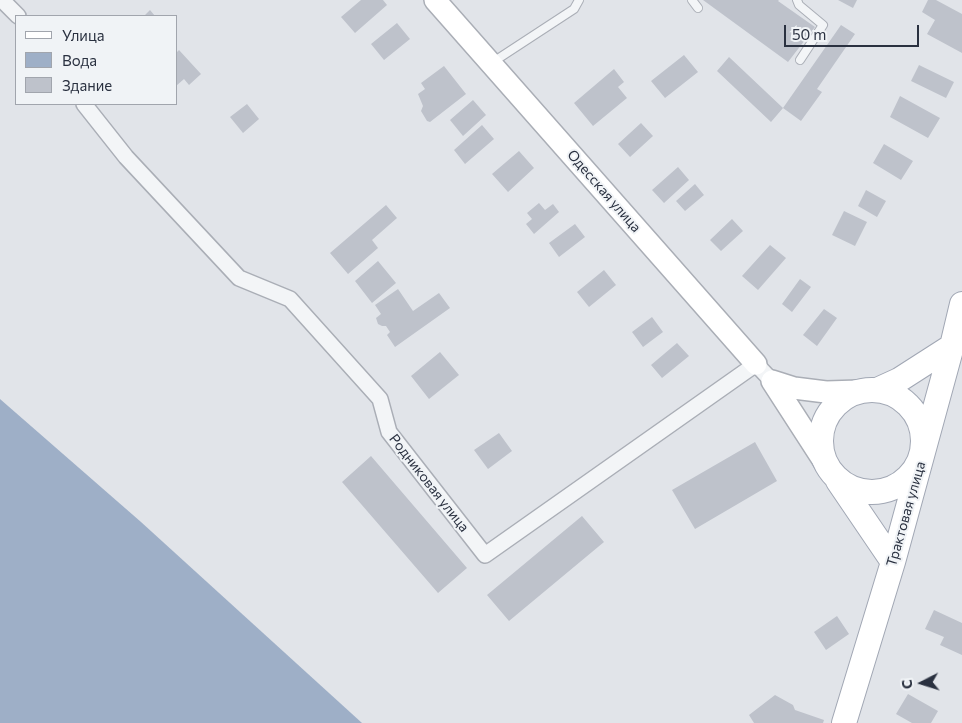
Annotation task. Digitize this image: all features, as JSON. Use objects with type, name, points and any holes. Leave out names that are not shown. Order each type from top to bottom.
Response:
[{"type":"main road","name":"Одесская улица","points":[[436,0],[756,364]]},
{"type":"main road","name":"Трактовая улица","points":[[844,723],[893,562],[962,304]]},
{"type":"main road","points":[[772,381],[794,388],[826,392],[868,390],[895,394],[909,405],[919,420],[924,437],[922,455],[915,471],[902,484],[885,492],[868,493],[850,488],[830,470],[821,445],[822,427],[830,411],[843,399],[868,390],[899,380],[952,346]]},
{"type":"main road","points":[[772,381],[893,562]]},
{"type":"street","points":[[2,0],[17,15]]},
{"type":"street","name":"Родниковая улица","points":[[85,105],[126,157],[239,278],[290,299],[380,400],[389,432],[485,555],[756,364]]},
{"type":"street","name":"Одесская улица","points":[[756,364],[772,381]]},
{"type":"lane","points":[[492,63],[574,9],[579,0]]},
{"type":"lane","points":[[692,0],[698,8]]},
{"type":"lane","points":[[797,0],[799,4],[824,25],[800,60]]},
{"type":"water","points":[[0,399],[141,522],[362,723],[0,723]]},
{"type":"building","points":[[361,0],[383,0],[387,5],[355,33],[341,17]]},
{"type":"building","points":[[703,0],[779,0],[815,27],[788,62]]},
{"type":"building","points":[[838,0],[857,0],[853,8]]},
{"type":"building","points":[[928,0],[936,0],[962,14],[962,53],[927,34],[935,20],[922,12]]},
{"type":"building","points":[[150,10],[154,15],[145,15]]},
{"type":"building","points":[[397,23],[410,39],[384,60],[371,44]]},
{"type":"building","points":[[841,25],[855,34],[817,89],[822,92],[801,121],[783,108]]},
{"type":"building","points":[[178,51],[201,74],[189,85],[184,79],[178,84]]},
{"type":"building","points":[[684,55],[698,72],[665,98],[651,81]]},
{"type":"building","points":[[729,57],[783,108],[771,122],[717,71]]},
{"type":"building","points":[[919,65],[954,82],[946,98],[911,81]]},
{"type":"building","points":[[444,66],[466,94],[430,122],[427,121],[421,111],[423,106],[418,94],[425,89],[421,83]]},
{"type":"building","points":[[614,69],[624,82],[618,87],[627,98],[593,126],[574,103]]},
{"type":"building","points":[[900,96],[940,118],[928,138],[890,117]]},
{"type":"building","points":[[473,100],[486,115],[463,136],[450,120]]},
{"type":"building","points":[[247,104],[259,119],[243,133],[230,117]]},
{"type":"building","points":[[641,123],[653,136],[630,157],[618,144]]},
{"type":"building","points":[[482,125],[494,139],[465,164],[454,150]]},
{"type":"building","points":[[884,144],[913,161],[901,180],[873,163]]},
{"type":"building","points":[[519,151],[534,168],[508,192],[492,174]]},
{"type":"building","points":[[678,167],[689,180],[664,203],[652,190]]},
{"type":"building","points":[[695,184],[704,195],[685,211],[676,201]]},
{"type":"building","points":[[866,190],[886,201],[877,217],[858,206]]},
{"type":"building","points":[[539,203],[545,210],[553,204],[559,212],[534,234],[526,224],[532,219],[527,213]]},
{"type":"building","points":[[386,205],[397,218],[372,240],[378,248],[348,274],[330,253]]},
{"type":"building","points":[[844,211],[867,222],[855,246],[832,235]]},
{"type":"building","points":[[732,219],[743,231],[721,251],[710,240]]},
{"type":"building","points":[[575,224],[585,237],[559,257],[549,243]]},
{"type":"building","points":[[770,245],[786,258],[758,290],[742,276]]},
{"type":"building","points":[[378,261],[396,283],[372,303],[355,281]]},
{"type":"building","points":[[604,270],[616,285],[589,307],[577,292]]},
{"type":"building","points":[[800,279],[811,287],[792,312],[782,304]]},
{"type":"building","points":[[398,289],[413,311],[439,293],[450,308],[395,347],[387,335],[390,332],[386,326],[378,324],[376,318],[381,314],[375,305]]},
{"type":"building","points":[[824,309],[837,318],[817,346],[803,335]]},
{"type":"building","points":[[652,317],[663,332],[643,347],[632,332]]},
{"type":"building","points":[[677,343],[689,356],[662,378],[651,365]]},
{"type":"building","points":[[440,352],[459,375],[429,399],[411,376]]},
{"type":"building","points":[[499,433],[512,451],[488,469],[474,450]]},
{"type":"building","points":[[755,442],[777,481],[695,529],[672,490]]},
{"type":"building","points":[[371,456],[467,568],[438,593],[342,482]]},
{"type":"building","points":[[582,516],[604,542],[509,621],[487,595]]},
{"type":"building","points":[[934,610],[962,623],[962,655],[940,645],[944,637],[925,629]]},
{"type":"building","points":[[837,616],[849,634],[826,650],[814,632]]},
{"type":"building","points":[[908,694],[938,711],[931,723],[912,723],[896,714]]},
{"type":"building","points":[[775,695],[793,705],[795,710],[824,720],[823,723],[754,723],[749,715]]}]
